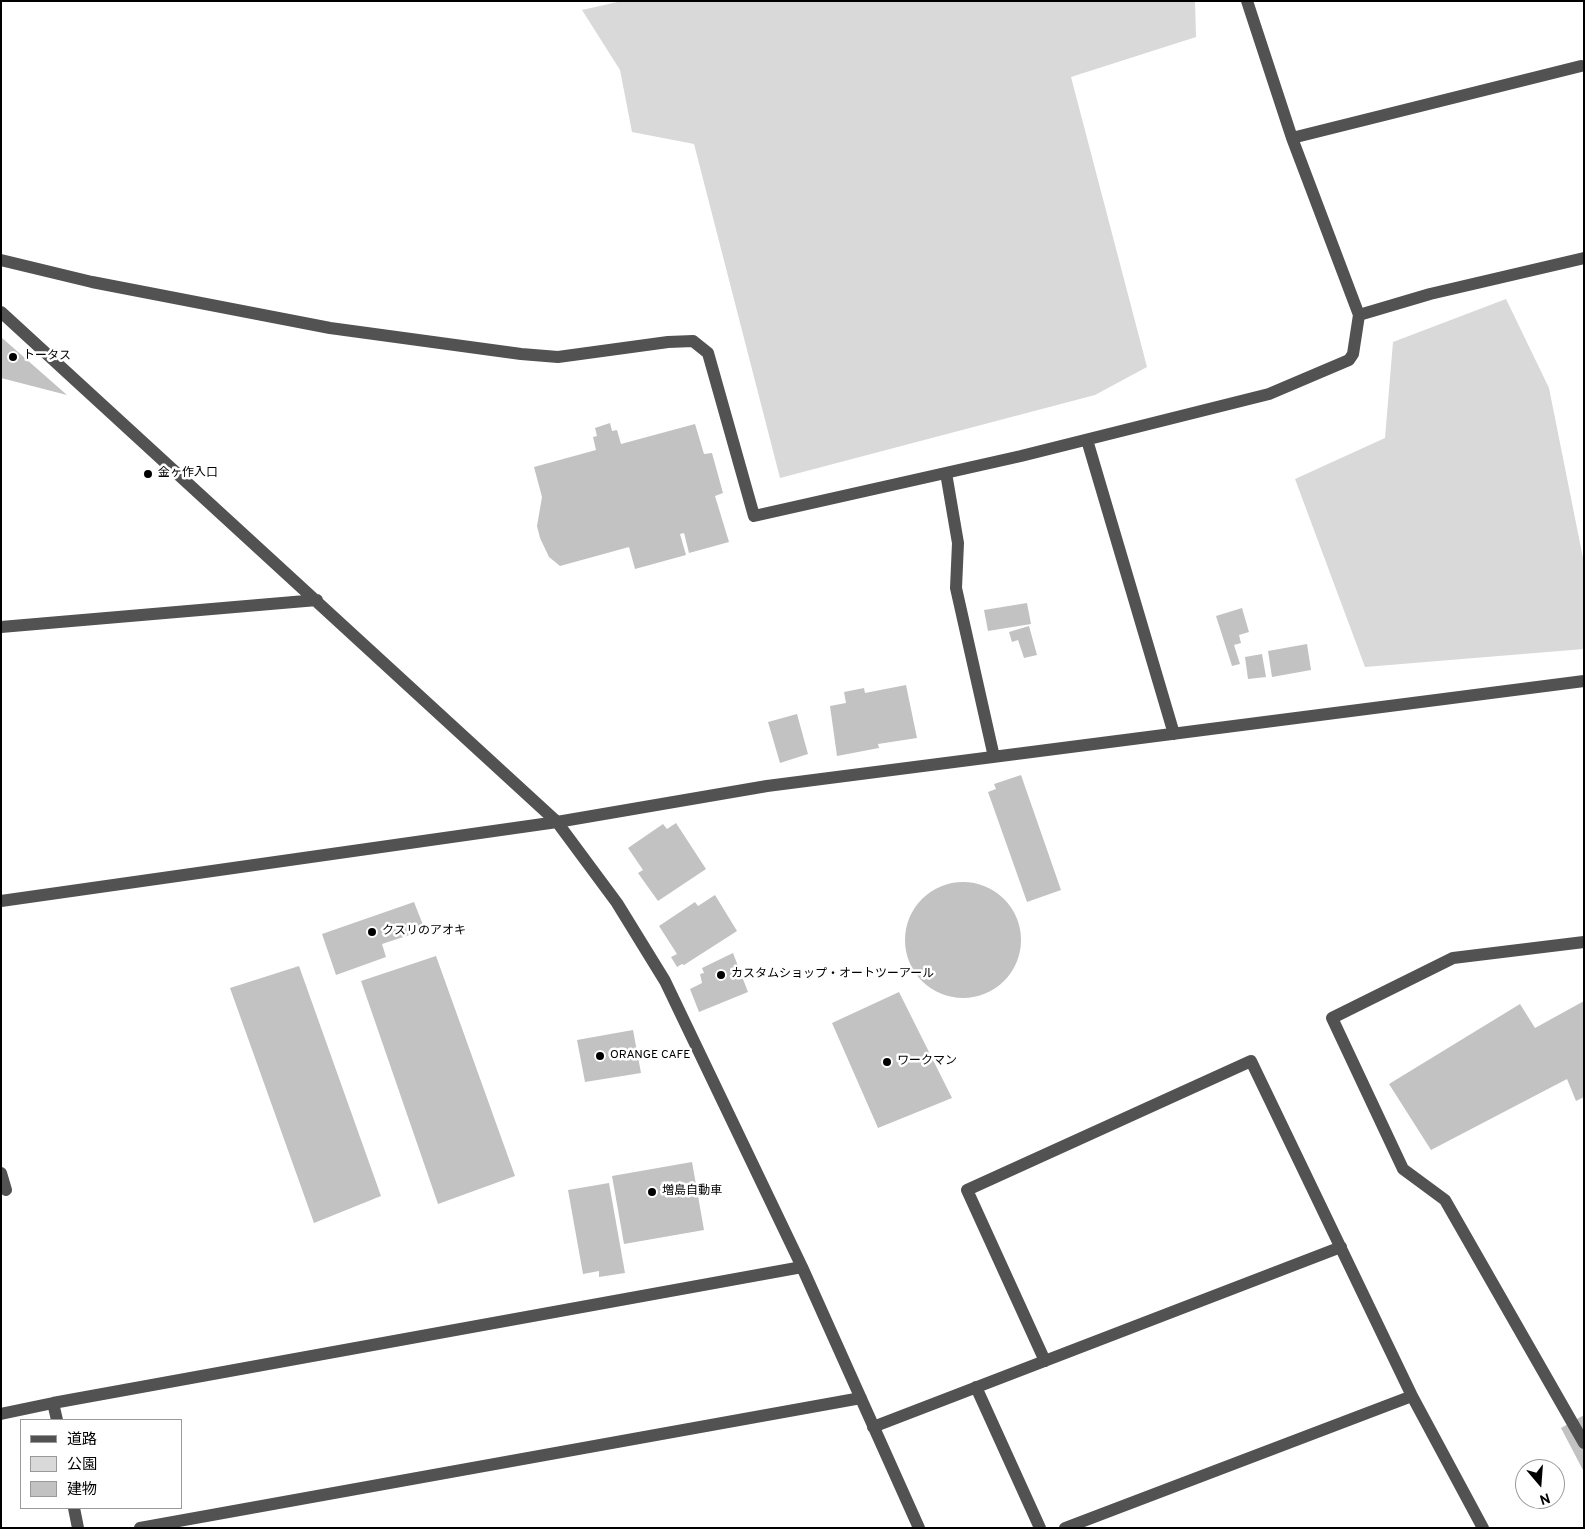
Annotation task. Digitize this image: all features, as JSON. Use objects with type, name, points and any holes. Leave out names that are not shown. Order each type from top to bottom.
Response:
[{"type":"street","points":[[1,260],[92,282],[330,328],[521,354],[558,357],[668,342],[694,341],[708,353],[754,516],[1086,440],[1269,394],[1349,360],[1353,354],[1360,315],[1292,138],[1247,1]]},
{"type":"street","points":[[1292,138],[1581,66]]},
{"type":"street","points":[[1360,315],[1430,294],[1584,258]]},
{"type":"street","points":[[1,312],[557,822],[617,903],[666,981],[802,1267],[919,1528]]},
{"type":"street","points":[[1086,440],[1174,734]]},
{"type":"street","points":[[946,473],[958,543],[956,588],[994,757]]},
{"type":"street","points":[[1,627],[317,600]]},
{"type":"street","points":[[1,901],[557,822],[767,786],[1584,681]]},
{"type":"street","points":[[1584,942],[1453,958],[1332,1018],[1403,1169],[1445,1200],[1584,1443]]},
{"type":"street","points":[[1045,1362],[967,1190],[1251,1061],[1412,1396],[1483,1528]]},
{"type":"street","points":[[1,1173],[6,1190]]},
{"type":"street","points":[[873,1427],[1340,1247]]},
{"type":"street","points":[[1,1414],[802,1267]]},
{"type":"street","points":[[976,1387],[1040,1528]]},
{"type":"street","points":[[1065,1528],[1412,1396]]},
{"type":"street","points":[[140,1528],[860,1398]]},
{"type":"street","points":[[53,1403],[56,1419]]},
{"type":"street","points":[[74,1509],[78,1528]]},
{"type":"green space","points":[[622,1],[1195,1],[1196,37],[1071,77],[1147,367],[1095,395],[780,478],[694,144],[632,132],[620,70],[582,10]]},
{"type":"green space","points":[[1506,299],[1549,388],[1584,563],[1584,649],[1365,667],[1295,479],[1385,438],[1393,342]]},
{"type":"building","name":"トータス","points":[[1,337],[67,395],[1,378]]},
{"type":"building","points":[[610,423],[612,431],[617,430],[621,444],[695,424],[704,454],[712,453],[723,493],[715,496],[729,542],[689,553],[684,533],[680,534],[686,555],[635,569],[629,547],[560,566],[549,557],[540,538],[537,526],[542,497],[534,467],[596,450],[593,437],[597,436],[595,428]]},
{"type":"building","points":[[1027,603],[1031,624],[988,631],[984,610]]},
{"type":"building","points":[[1242,608],[1249,632],[1239,635],[1241,643],[1234,645],[1240,664],[1232,666],[1216,616]]},
{"type":"building","points":[[1029,626],[1037,655],[1024,658],[1018,640],[1012,642],[1009,632]]},
{"type":"building","points":[[1307,644],[1311,670],[1272,677],[1268,651]]},
{"type":"building","points":[[1262,654],[1266,677],[1248,679],[1245,657]]},
{"type":"building","points":[[906,685],[917,738],[878,744],[879,748],[837,756],[830,706],[846,703],[844,692],[864,688],[865,693]]},
{"type":"building","points":[[797,714],[808,754],[780,763],[768,722]]},
{"type":"building","points":[[1021,775],[1061,890],[1027,902],[988,792],[996,789],[994,784]]},
{"type":"building","points":[[676,823],[706,869],[658,901],[638,873],[643,870],[628,848],[663,824],[667,829]]},
{"type":"building","points":[[963,882],[985,887],[1004,899],[1016,918],[1021,940],[1016,962],[1004,981],[985,993],[963,998],[941,993],[922,981],[910,962],[905,940],[910,918],[922,899],[941,887]]},
{"type":"building","points":[[715,895],[737,931],[684,965],[682,964],[677,967],[671,957],[677,954],[659,926],[695,902],[698,906]]},
{"type":"building","points":[[414,902],[425,930],[382,944],[386,957],[336,975],[322,934]]},
{"type":"building","points":[[733,953],[748,992],[699,1012],[690,989],[702,983],[700,974],[704,973],[702,968]]},
{"type":"building","points":[[436,956],[515,1176],[438,1204],[361,981]]},
{"type":"building","points":[[299,966],[381,1196],[314,1223],[230,988]]},
{"type":"building","points":[[899,992],[952,1098],[878,1128],[832,1023]]},
{"type":"building","points":[[1584,1001],[1584,1097],[1576,1101],[1567,1079],[1431,1150],[1389,1084],[1520,1004],[1535,1028]]},
{"type":"building","points":[[633,1030],[641,1073],[585,1082],[577,1040]]},
{"type":"building","points":[[692,1162],[704,1230],[624,1244],[612,1176]]},
{"type":"building","points":[[609,1183],[625,1273],[599,1277],[599,1271],[583,1274],[568,1190]]},
{"type":"building","points":[[1584,1415],[1584,1472],[1561,1428]]},
{"type":"place","name":"トータス","points":[[13,357]]},
{"type":"place","name":"金ヶ作入口","points":[[148,474]]},
{"type":"place","name":"クスリのアオキ","points":[[372,932]]},
{"type":"place","name":"カスタムショップ・オートツーアール","points":[[721,975]]},
{"type":"place","name":"ORANGE CAFE","points":[[600,1056]]},
{"type":"place","name":"ワークマン","points":[[887,1062]]},
{"type":"place","name":"増島自動車","points":[[652,1192]]}]
